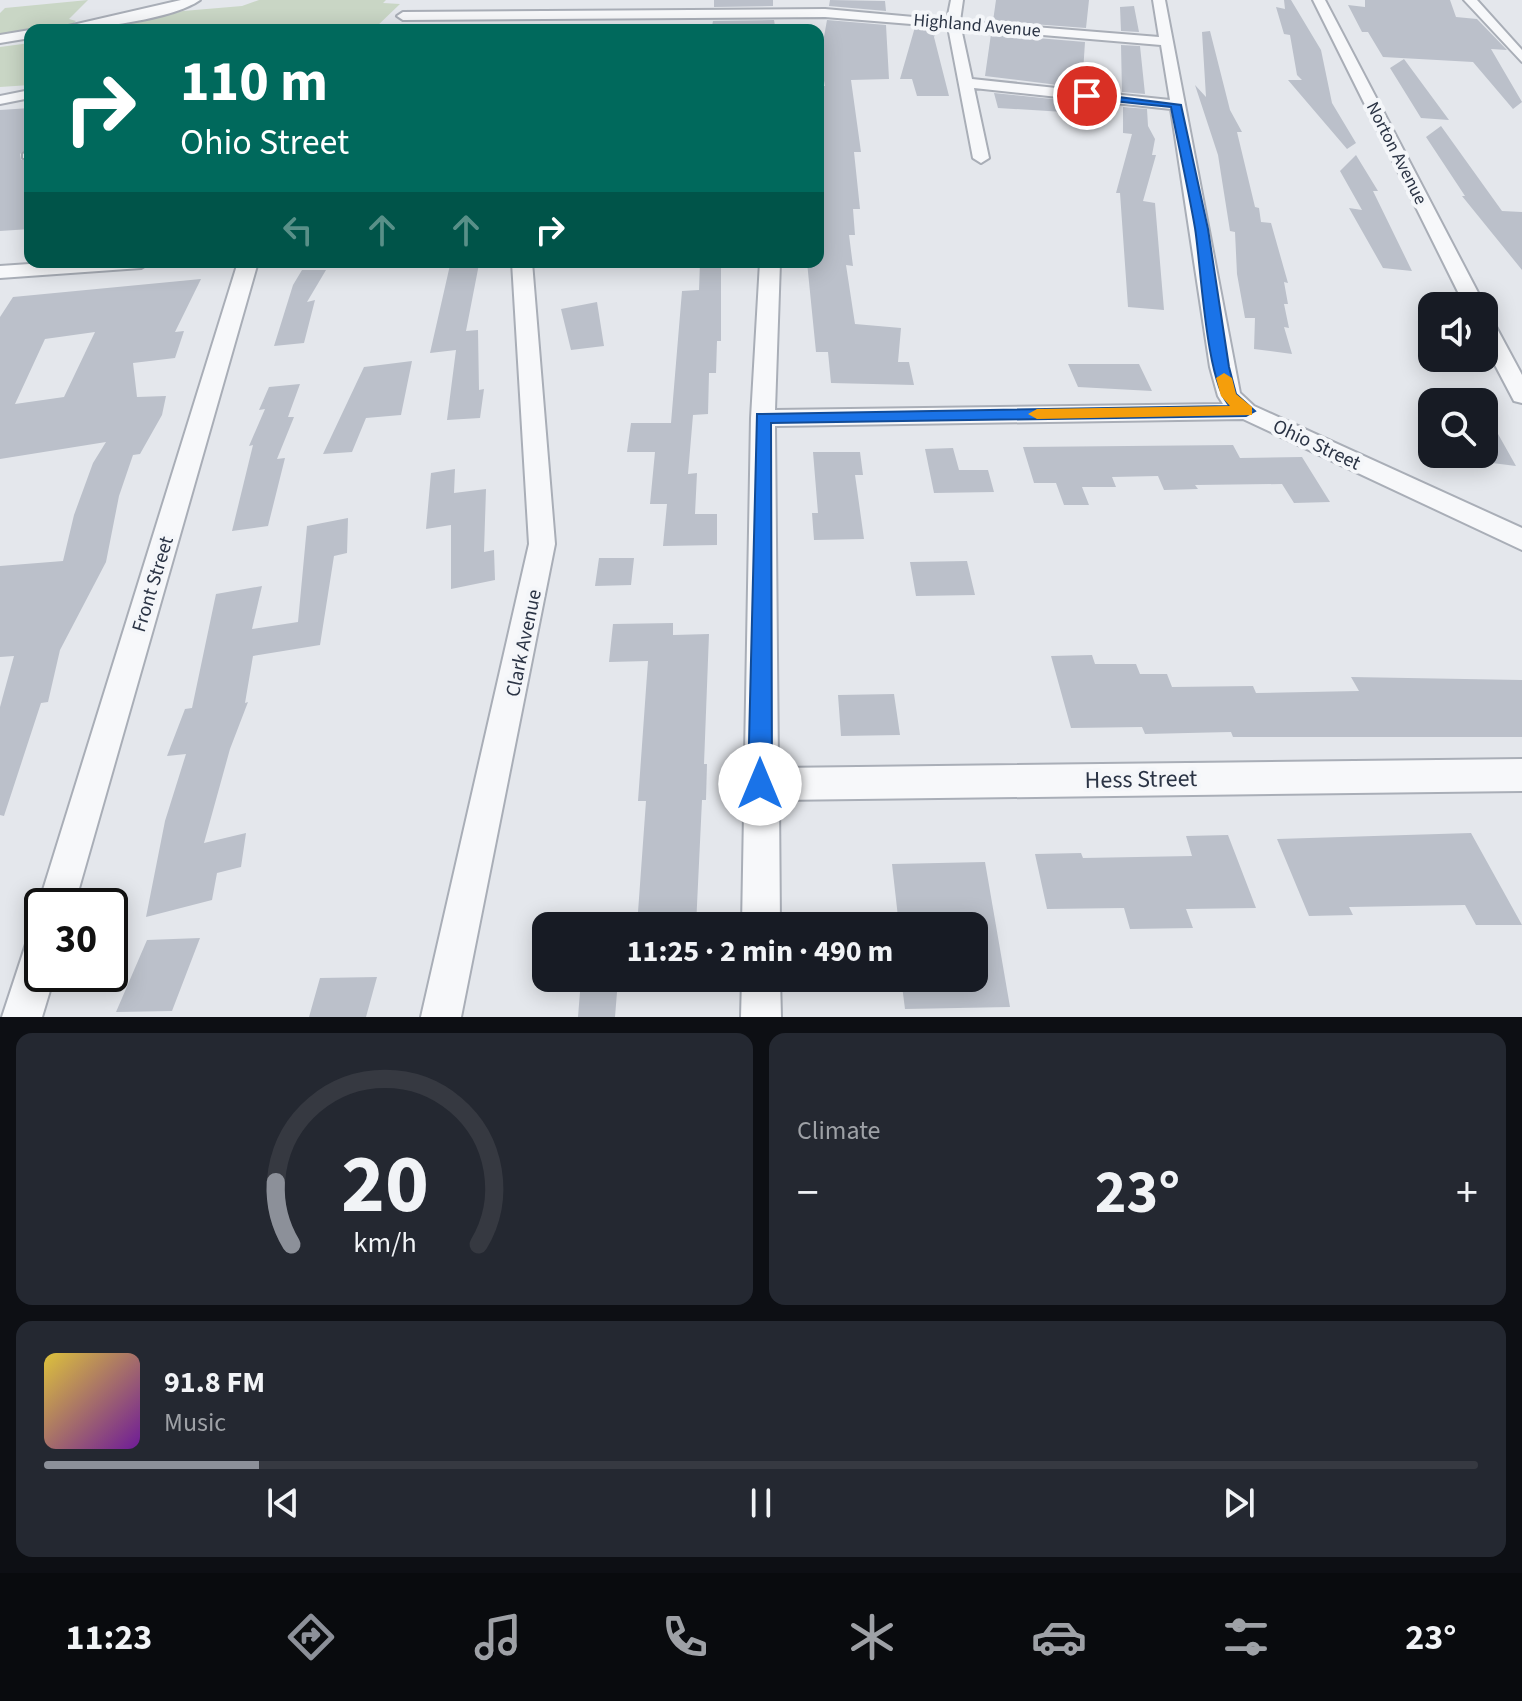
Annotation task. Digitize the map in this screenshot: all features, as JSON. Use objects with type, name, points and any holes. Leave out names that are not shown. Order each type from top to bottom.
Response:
[{"type":"street","points":[[91,24],[143,15],[194,0]]},
{"type":"street","name":"Highland Avenue","points":[[426,0],[398,21],[803,6],[1167,42]]},
{"type":"street","points":[[957,0],[953,22],[981,158]]},
{"type":"street","points":[[1159,0],[1201,229],[1221,367],[1229,396],[1246,411]]},
{"type":"street","name":"Norton Avenue","points":[[1319,0],[1468,292]]},
{"type":"street","points":[[1470,0],[1522,58]]},
{"type":"street","points":[[0,39],[24,35]]},
{"type":"street","points":[[968,83],[1176,105]]},
{"type":"street","points":[[0,100],[24,95]]},
{"type":"street","points":[[0,272],[56,268]]},
{"type":"street","name":"Front Street","points":[[61,888],[246,268]]},
{"type":"street","name":"Clark Avenue","points":[[441,1017],[542,544],[522,268]]},
{"type":"street","points":[[761,912],[763,418],[770,268]]},
{"type":"street","points":[[1498,350],[1522,396]]},
{"type":"street","name":"Ohio Street","points":[[763,418],[1246,411],[1522,540]]},
{"type":"street","name":"Hess Street","points":[[760,784],[1522,775]]},
{"type":"street","points":[[20,1016],[28,992]]},
{"type":"street","points":[[761,992],[761,1017]]},
{"type":"green space","points":[[88,0],[69,19],[76,21],[73,24],[24,24],[24,31],[0,34],[0,13],[5,8]]},
{"type":"green space","points":[[259,0],[386,0],[383,3],[400,4],[379,24],[126,24],[183,11],[242,6]]},
{"type":"green space","points":[[24,44],[24,85],[0,87],[0,47]]},
{"type":"building","points":[[714,0],[773,0],[773,6],[714,7]]},
{"type":"building","points":[[830,0],[885,1],[886,11],[829,6]]},
{"type":"building","points":[[996,0],[1089,0],[1086,28],[993,21]]},
{"type":"building","points":[[1284,0],[1291,0],[1321,50],[1332,103],[1356,143],[1347,149],[1288,80],[1302,80],[1297,75],[1290,35],[1284,34],[1276,7],[1285,9]]},
{"type":"building","points":[[1365,0],[1450,0],[1456,17],[1477,19],[1507,50],[1491,49],[1522,102],[1513,109],[1473,62],[1383,57],[1368,32],[1362,32],[1348,5],[1365,7]]},
{"type":"building","points":[[1134,6],[1139,32],[1121,31],[1120,7]]},
{"type":"building","points":[[774,20],[775,24],[712,24],[713,21]]},
{"type":"building","points":[[827,20],[886,25],[889,79],[851,80],[861,152],[854,152],[860,209],[853,209],[855,235],[849,235],[853,266],[846,265],[855,324],[901,328],[898,362],[909,362],[914,385],[831,383],[828,352],[816,352],[808,268],[824,268],[824,37]]},
{"type":"building","points":[[915,27],[937,29],[934,37],[949,96],[917,96],[912,79],[900,79]]},
{"type":"building","points":[[1210,31],[1230,110],[1242,132],[1237,132],[1255,207],[1259,208],[1261,222],[1271,223],[1288,283],[1284,282],[1288,304],[1284,304],[1289,328],[1284,327],[1292,354],[1254,349],[1255,318],[1245,318],[1237,274],[1235,232],[1230,231],[1218,155],[1195,85],[1206,97],[1202,32]]},
{"type":"building","points":[[991,34],[1085,42],[1082,88],[985,76]]},
{"type":"building","points":[[1121,45],[1140,46],[1145,94],[1122,92]]},
{"type":"building","points":[[1404,59],[1449,120],[1421,118],[1390,68]]},
{"type":"building","points":[[994,93],[1081,102],[1080,113],[998,108]]},
{"type":"building","points":[[1123,107],[1147,109],[1148,126],[1155,139],[1152,155],[1156,155],[1143,201],[1155,203],[1164,310],[1128,307],[1120,193],[1116,193],[1132,134],[1123,133]]},
{"type":"building","points":[[24,108],[24,151],[20,154],[21,160],[24,160],[24,229],[0,231],[0,110]]},
{"type":"building","points":[[1441,126],[1502,211],[1522,212],[1522,270],[1462,196],[1465,196],[1426,137]]},
{"type":"building","points":[[1356,155],[1378,191],[1373,191],[1412,271],[1383,268],[1349,208],[1362,210],[1340,171]]},
{"type":"building","points":[[449,268],[478,268],[466,331],[478,330],[479,390],[484,389],[480,418],[447,420],[456,350],[430,353]]},
{"type":"building","points":[[700,268],[721,268],[721,341],[717,341],[716,373],[709,373],[708,414],[693,415],[688,474],[697,473],[695,514],[717,514],[717,545],[663,546],[667,504],[650,504],[655,452],[627,452],[631,423],[671,423],[682,291],[699,290]]},
{"type":"building","points":[[302,270],[326,270],[307,302],[315,300],[304,343],[274,346],[293,285]]},
{"type":"building","points":[[201,279],[175,332],[184,331],[175,358],[133,363],[137,397],[166,396],[162,415],[140,454],[133,455],[119,496],[106,562],[60,650],[48,702],[41,703],[4,816],[0,815],[0,707],[14,656],[0,657],[0,566],[63,561],[74,515],[93,463],[106,442],[0,459],[0,317],[13,297]],"holes":[[[95,332],[64,397],[15,404],[45,339]]]},
{"type":"building","points":[[597,302],[604,346],[571,350],[561,309]]},
{"type":"building","points":[[412,361],[401,415],[366,418],[352,452],[323,454],[364,367]]},
{"type":"building","points":[[1068,364],[1139,364],[1152,391],[1078,387]]},
{"type":"building","points":[[300,384],[288,417],[294,417],[277,459],[285,458],[268,526],[232,531],[253,445],[249,446],[265,409],[259,410],[269,387]]},
{"type":"building","points":[[1498,434],[1516,466],[1498,464]]},
{"type":"building","points":[[1233,445],[1240,458],[1302,457],[1330,502],[1294,503],[1282,484],[1195,485],[1198,489],[1164,490],[1158,476],[1112,477],[1116,487],[1082,487],[1089,505],[1064,505],[1056,483],[1034,483],[1023,447]]},
{"type":"building","points":[[953,448],[959,470],[988,470],[994,492],[934,493],[925,449]]},
{"type":"building","points":[[813,452],[860,452],[863,475],[855,475],[864,539],[814,540],[812,513],[818,513]]},
{"type":"building","points":[[455,469],[454,493],[486,489],[484,552],[494,550],[495,580],[451,589],[451,525],[426,529],[431,473]]},
{"type":"building","points":[[348,518],[347,553],[334,556],[320,645],[253,656],[245,703],[248,702],[230,749],[204,843],[246,833],[241,867],[217,873],[212,900],[146,917],[165,821],[186,754],[167,756],[185,709],[192,708],[216,594],[262,586],[252,629],[298,622],[307,526]]},
{"type":"building","points":[[599,558],[634,558],[631,585],[595,586]]},
{"type":"building","points":[[967,561],[975,595],[916,596],[910,562]]},
{"type":"building","points":[[673,623],[673,635],[709,634],[704,764],[707,764],[706,800],[702,800],[697,912],[638,912],[646,801],[638,801],[648,661],[609,662],[613,624]]},
{"type":"building","points":[[1092,655],[1095,664],[1136,664],[1140,674],[1167,674],[1172,687],[1253,686],[1256,693],[1359,691],[1351,677],[1522,680],[1522,737],[1233,737],[1231,732],[1145,734],[1142,727],[1071,728],[1051,656]]},
{"type":"building","points":[[894,694],[900,735],[841,736],[838,695]]},
{"type":"building","points":[[1471,833],[1522,925],[1476,925],[1465,905],[1349,907],[1353,915],[1309,916],[1277,839]]},
{"type":"building","points":[[1228,835],[1256,908],[1186,909],[1193,928],[1130,929],[1124,908],[1047,909],[1035,854],[1081,853],[1083,858],[1192,856],[1186,836]]},
{"type":"building","points":[[985,862],[1010,1007],[905,1009],[903,992],[988,992],[988,912],[897,912],[892,864]]},
{"type":"building","points":[[200,938],[172,1011],[116,1012],[125,992],[128,992],[128,984],[147,940]]},
{"type":"building","points":[[377,977],[366,1017],[309,1017],[320,978]]},
{"type":"building","points":[[580,992],[617,992],[615,1017],[578,1017]]},
{"type":"slow traffic","points":[[1037,414],[1246,411],[1229,396],[1224,378]]},
{"type":"route","points":[[760,784],[763,418],[1246,411],[1229,396],[1221,367],[1201,229],[1176,105],[1087,96]]}]
